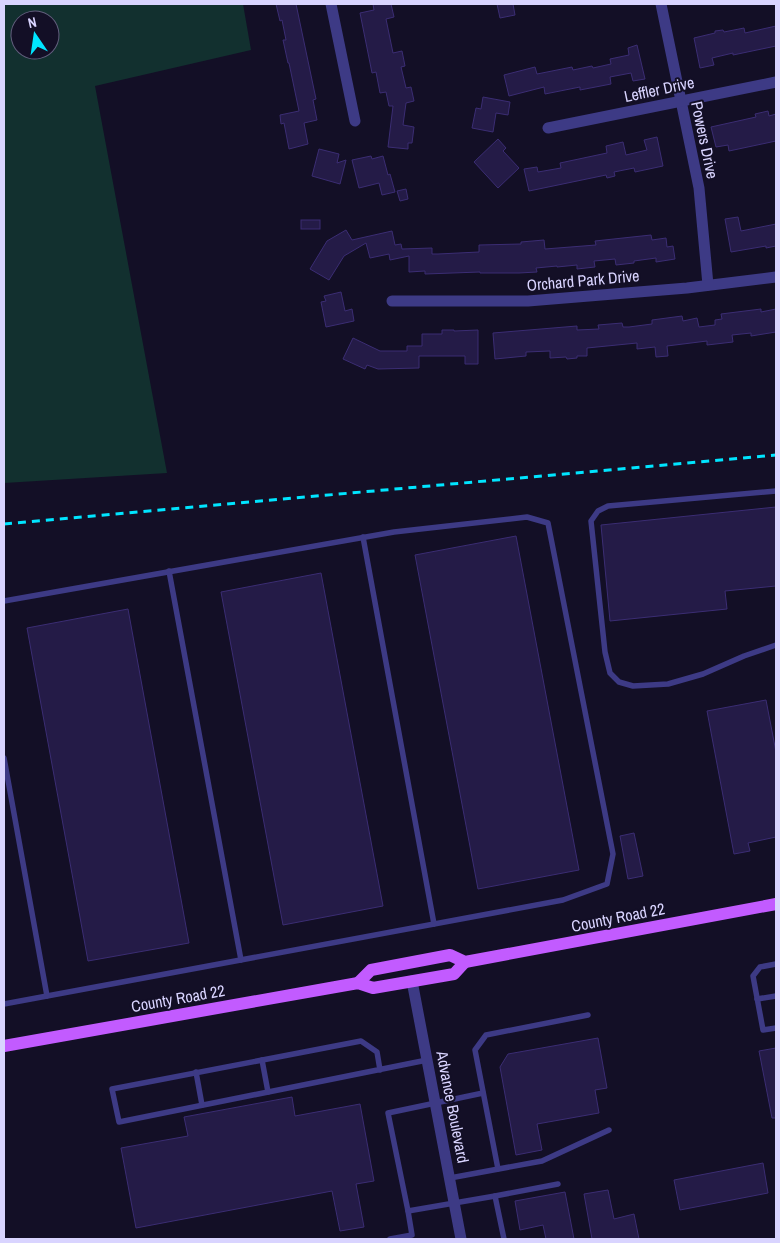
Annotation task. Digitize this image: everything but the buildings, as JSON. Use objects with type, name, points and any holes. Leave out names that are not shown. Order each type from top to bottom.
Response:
[{"type":"main road","name":"County Road 22","points":[[358,983],[370,970],[450,955],[465,962],[776,904]]},
{"type":"main road","name":"County Road 22","points":[[4,1046],[358,983],[373,988],[454,974],[465,962]]},
{"type":"street","points":[[331,4],[355,121]]},
{"type":"street","name":"Powers Drive","points":[[661,4],[699,188],[708,285]]},
{"type":"street","name":"Leffler Drive","points":[[548,128],[776,82]]},
{"type":"street","name":"Orchard Park Drive","points":[[392,301],[528,301],[687,288],[776,278]]},
{"type":"street","name":"Advance Boulevard","points":[[412,981],[461,1239]]},
{"type":"lane","points":[[776,491],[608,506],[598,511],[591,521],[605,652],[610,673],[619,682],[633,686],[668,684],[703,674],[744,656],[776,646]]},
{"type":"lane","points":[[4,601],[394,532],[527,517],[548,523],[613,854],[608,884],[563,900],[4,1004]]},
{"type":"lane","points":[[363,537],[434,924]]},
{"type":"lane","points":[[169,571],[242,960]]},
{"type":"lane","points":[[4,758],[47,996]]},
{"type":"lane","points":[[776,964],[760,967],[753,976],[763,1030],[776,1028]]},
{"type":"lane","points":[[757,999],[776,996]]},
{"type":"lane","points":[[498,1169],[475,1050],[486,1035],[588,1015]]},
{"type":"lane","points":[[380,1070],[376,1052],[361,1041],[112,1089],[119,1122],[380,1070],[427,1060]]},
{"type":"lane","points":[[262,1060],[268,1092]]},
{"type":"lane","points":[[196,1072],[202,1105]]},
{"type":"lane","points":[[390,1239],[412,1235],[388,1113],[484,1093]]},
{"type":"lane","points":[[450,1178],[542,1161],[609,1130]]},
{"type":"lane","points":[[408,1211],[558,1184]]},
{"type":"lane","points":[[495,1196],[504,1239]]},
{"type":"green space","points":[[4,4],[243,4],[251,50],[95,86],[167,473],[4,483]]},
{"type":"railway","points":[[4,524],[776,455]]}]
